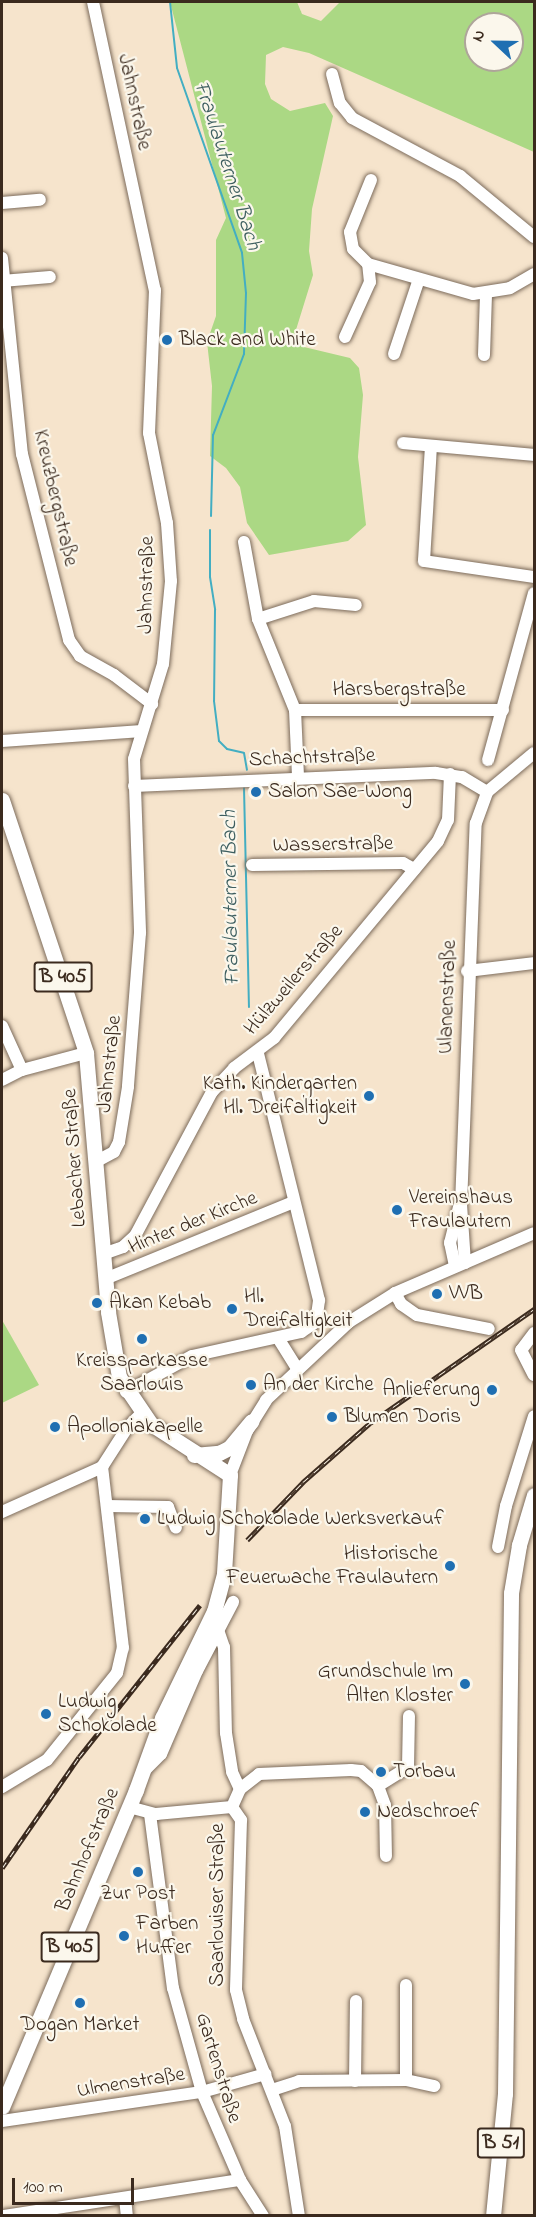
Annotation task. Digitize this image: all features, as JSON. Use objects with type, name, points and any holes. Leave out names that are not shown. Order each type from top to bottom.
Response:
[{"type":"main road","name":"Lebacher Straße","points":[[2,800],[6,828],[86,1053],[112,1348],[126,1392],[141,1414]]},
{"type":"main road","name":"B 405","points":[[141,1414],[194,1455],[230,1475]]},
{"type":"main road","points":[[194,1455],[219,1453],[229,1448],[252,1421]]},
{"type":"main road","name":"Bahnhofstraße","points":[[2,2107],[129,1807],[178,1681],[214,1611],[224,1574],[230,1475]]},
{"type":"main road","name":"B 51","points":[[493,2216],[505,2094],[511,1593],[519,1545],[534,1495]]},
{"type":"street","name":"Jahnstraße","points":[[93,2],[155,290],[149,433],[167,523],[171,581],[163,663],[135,759],[140,933],[128,1087],[119,1142],[114,1152],[97,1161]]},
{"type":"street","points":[[332,74],[340,103],[352,118],[460,176],[534,237]]},
{"type":"street","points":[[371,180],[350,232],[353,249],[368,264],[458,292],[486,294],[510,288],[534,274]]},
{"type":"street","points":[[2,203],[40,200]]},
{"type":"street","name":"Kreuzbergstraße","points":[[2,258],[22,454],[69,640],[80,656],[114,675],[152,704]]},
{"type":"street","points":[[345,337],[370,282],[368,264]]},
{"type":"street","points":[[3,281],[50,277]]},
{"type":"street","points":[[394,354],[419,279]]},
{"type":"street","points":[[484,355],[486,294]]},
{"type":"street","points":[[403,443],[534,455]]},
{"type":"street","points":[[431,446],[424,561],[534,577]]},
{"type":"street","points":[[244,542],[258,618],[295,710],[298,777]]},
{"type":"street","points":[[488,760],[534,593]]},
{"type":"street","points":[[258,618],[314,601],[356,605]]},
{"type":"street","name":"Harsbergstraße","points":[[295,710],[503,710]]},
{"type":"street","points":[[2,741],[142,731]]},
{"type":"street","points":[[487,792],[534,753]]},
{"type":"street","name":"Schachtstraße","points":[[134,786],[298,777],[450,774],[473,781],[487,792]]},
{"type":"street","name":"Hülzweilerstraße","points":[[103,1254],[123,1247],[135,1236],[204,1103],[234,1068],[258,1053],[447,827],[450,774]]},
{"type":"street","name":"Ulanenstraße","points":[[460,1264],[450,1243],[461,1205],[467,971],[476,823],[487,792]]},
{"type":"street","name":"Wasserstraße","points":[[252,865],[403,863],[414,869]]},
{"type":"street","points":[[467,971],[534,963]]},
{"type":"street","points":[[2,1026],[22,1070]]},
{"type":"street","points":[[2,1080],[22,1070],[86,1053]]},
{"type":"street","points":[[126,1392],[192,1356],[278,1338],[311,1328],[319,1313],[258,1053]]},
{"type":"street","name":"Hinter der Kirche","points":[[105,1279],[294,1202]]},
{"type":"street","points":[[230,1475],[252,1421],[274,1390],[359,1315],[395,1293],[534,1233]]},
{"type":"street","points":[[395,1293],[401,1304],[417,1315],[489,1329]]},
{"type":"street","points":[[534,1334],[521,1350],[534,1375]]},
{"type":"street","points":[[278,1338],[297,1368]]},
{"type":"street","points":[[2,1512],[102,1467],[127,1428],[141,1414]]},
{"type":"street","points":[[498,1547],[506,1506],[534,1416]]},
{"type":"street","points":[[2,1787],[47,1760],[117,1673],[123,1648],[102,1467]]},
{"type":"street","points":[[107,1506],[168,1507],[176,1528]]},
{"type":"street","points":[[143,1772],[161,1754],[233,1602]]},
{"type":"street","points":[[218,1630],[224,1647],[226,1733],[232,1772],[240,1789],[259,1774],[361,1771],[378,1786],[386,1805],[386,1856]]},
{"type":"street","points":[[378,1786],[408,1767],[409,1716]]},
{"type":"street","name":"Saarlouiser Straße","points":[[240,1789],[231,1807],[241,1820],[236,1989],[243,2019],[272,2090],[289,2141],[299,2216]]},
{"type":"street","points":[[129,1807],[150,1814],[231,1807]]},
{"type":"street","name":"Gartenstraße","points":[[150,1814],[171,1977],[202,2092],[240,2180],[262,2216]]},
{"type":"street","points":[[406,1984],[406,2080]]},
{"type":"street","points":[[355,2081],[356,2001]]},
{"type":"street","name":"Ulmenstraße","points":[[2,2121],[202,2092],[265,2074]]},
{"type":"street","points":[[272,2090],[299,2081],[406,2080],[434,2086]]},
{"type":"street","points":[[4,2216],[240,2180]]},
{"type":"street","points":[[125,2198],[128,2216]]},
{"type":"green space","points":[[170,2],[297,2],[302,14],[321,21],[340,2],[534,2],[534,152],[309,53],[283,47],[266,55],[265,84],[271,99],[290,111],[325,103],[333,116],[312,209],[309,251],[313,275],[295,333],[296,342],[304,347],[350,358],[359,368],[363,395],[358,457],[366,525],[348,541],[269,555],[247,523],[240,487],[226,468],[210,456],[212,386],[207,342],[216,316],[216,240],[226,218]]},
{"type":"green space","points":[[2,1320],[39,1385],[2,1403]]},
{"type":"waterway","name":"Fraulauterner Bach","points":[[170,2],[177,68],[242,253],[246,293],[244,354],[213,435],[211,516]]},
{"type":"waterway","name":"Fraulauterner Bach","points":[[210,530],[210,577],[215,610],[214,701],[219,741],[227,749],[244,753],[247,770]]},
{"type":"waterway","name":"Fraulauterner Bach","points":[[244,788],[249,1007]]},
{"type":"railway","points":[[247,1540],[303,1482],[370,1423],[534,1309]]},
{"type":"railway","points":[[2,1868],[79,1757],[200,1605]]},
{"type":"place","name":"Black and White","points":[[167,340]]},
{"type":"place","name":"Salon Sae-Wong","points":[[256,792]]},
{"type":"place","name":"Kath. Kindergarten Hl. Dreifaltigkeit","points":[[369,1096]]},
{"type":"place","name":"Vereinshaus Fraulautern","points":[[397,1210]]},
{"type":"place","name":"VVB","points":[[437,1294]]},
{"type":"place","name":"Akan Kebab","points":[[97,1303]]},
{"type":"place","name":"Hl. Dreifaltigkeit","points":[[232,1309]]},
{"type":"place","name":"Kreissparkasse Saarlouis","points":[[142,1339]]},
{"type":"place","name":"An der Kirche","points":[[251,1385]]},
{"type":"place","name":"Anlieferung","points":[[492,1390]]},
{"type":"place","name":"Blumen Doris","points":[[332,1417]]},
{"type":"place","name":"Apolloniakapelle","points":[[55,1427]]},
{"type":"place","name":"Ludwig Schokolade Werksverkauf","points":[[145,1519]]},
{"type":"place","name":"Historische Feuerwache Fraulautern","points":[[450,1566]]},
{"type":"place","name":"Grundschule Im Alten Kloster","points":[[465,1684]]},
{"type":"place","name":"Ludwig Schokolade","points":[[46,1714]]},
{"type":"place","name":"Torbau","points":[[381,1772]]},
{"type":"place","name":"Nedschroef","points":[[365,1812]]},
{"type":"place","name":"Zur Post","points":[[138,1872]]},
{"type":"place","name":"Farben Huffer","points":[[124,1936]]},
{"type":"place","name":"Dogan Market","points":[[80,2003]]}]
